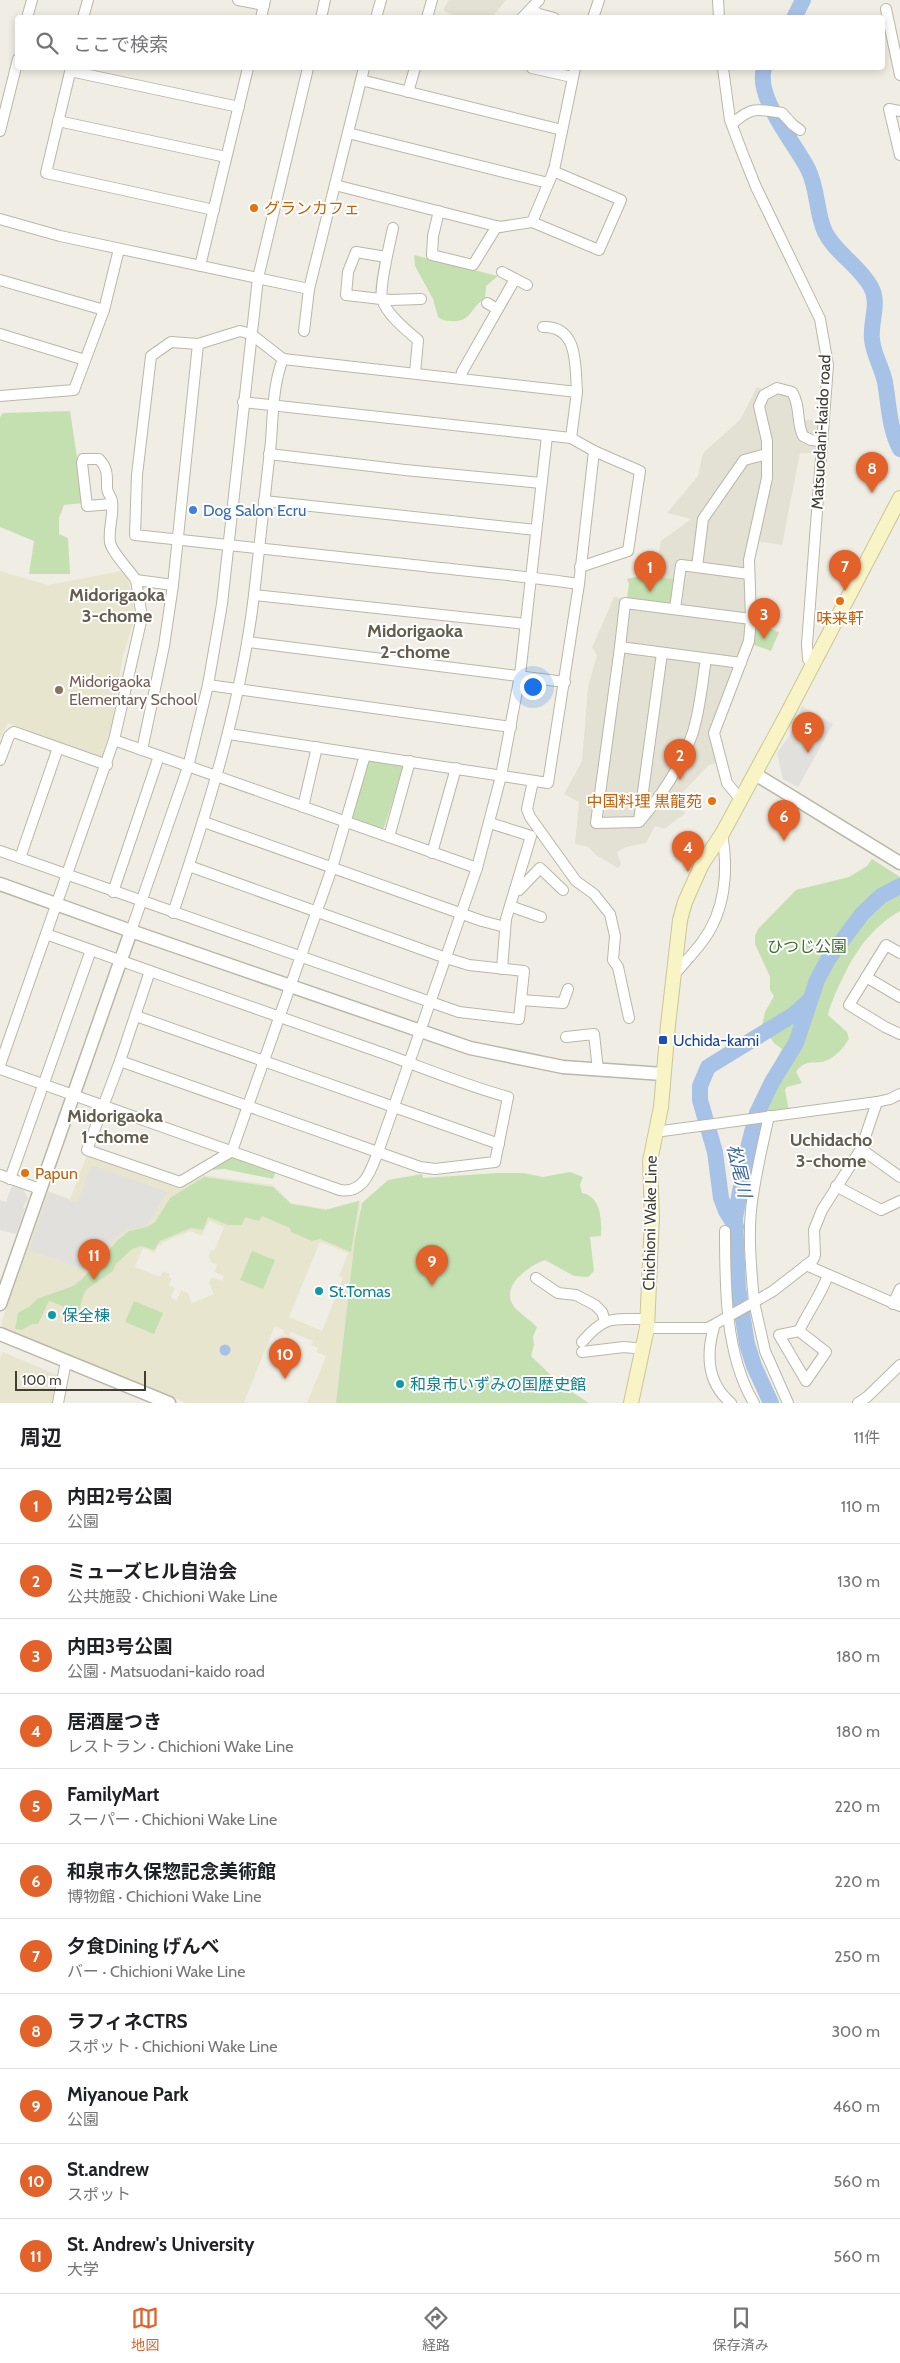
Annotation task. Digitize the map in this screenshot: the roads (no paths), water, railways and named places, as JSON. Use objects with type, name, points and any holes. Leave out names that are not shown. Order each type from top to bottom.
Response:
[{"type":"main road","name":"Chichioni Wake Line","points":[[631,1403],[644,1349],[647,1324],[652,1218],[650,1161],[661,1107],[680,920],[685,902],[702,864],[741,800],[900,498]]},
{"type":"street","points":[[28,15],[32,0]]},
{"type":"street","points":[[84,15],[88,0]]},
{"type":"street","points":[[238,0],[264,3]]},
{"type":"street","points":[[322,15],[325,0]]},
{"type":"street","points":[[377,15],[381,0]]},
{"type":"street","points":[[428,15],[432,0]]},
{"type":"street","points":[[525,15],[539,0]]},
{"type":"street","points":[[594,15],[599,0]]},
{"type":"street","points":[[718,0],[719,15]]},
{"type":"street","points":[[530,9],[546,15]]},
{"type":"street","points":[[886,9],[900,75]]},
{"type":"street","points":[[0,131],[15,70]]},
{"type":"street","points":[[71,70],[46,173],[214,210]]},
{"type":"street","points":[[75,70],[239,107]]},
{"type":"street","points":[[200,266],[248,70]]},
{"type":"street","points":[[0,1304],[188,766],[208,685],[222,604],[250,334],[258,278],[308,70]]},
{"type":"street","points":[[304,331],[301,313],[309,289],[364,70]]},
{"type":"street","points":[[408,92],[414,70]]},
{"type":"street","points":[[532,222],[554,171],[573,72],[552,70]]},
{"type":"street","name":"Matsuodani-kaido road","points":[[723,70],[732,124],[756,187],[820,319],[828,365],[806,644],[808,659],[813,666]]},
{"type":"street","points":[[361,80],[562,130]]},
{"type":"street","points":[[732,124],[746,111],[755,109],[782,113],[800,130]]},
{"type":"street","points":[[900,111],[889,109],[900,155]]},
{"type":"street","points":[[58,121],[226,157]]},
{"type":"street","points":[[348,132],[548,183]]},
{"type":"street","points":[[335,185],[497,226],[532,222],[599,250],[621,200],[554,171]]},
{"type":"street","points":[[439,211],[433,236],[432,255],[473,265],[497,226]]},
{"type":"street","points":[[0,219],[60,236],[309,289]]},
{"type":"street","points":[[393,228],[386,257],[382,299],[394,318],[418,340],[415,373]]},
{"type":"street","points":[[0,396],[74,390],[104,310],[119,249]]},
{"type":"street","points":[[386,257],[356,252],[347,278],[346,295],[382,299],[421,299]]},
{"type":"street","points":[[502,272],[527,285]]},
{"type":"street","points":[[461,378],[475,339],[497,309],[514,278]]},
{"type":"street","points":[[0,280],[104,310]]},
{"type":"street","points":[[486,303],[497,309]]},
{"type":"street","points":[[544,327],[555,327],[564,332],[570,342],[575,363],[577,392],[571,438]]},
{"type":"street","points":[[577,392],[283,359],[250,334],[240,331],[198,344],[171,342],[151,356],[137,475],[135,534],[531,577],[579,584]]},
{"type":"street","points":[[0,334],[85,360]]},
{"type":"street","points":[[142,750],[164,646],[173,585],[198,344]]},
{"type":"street","points":[[173,913],[218,777],[239,690],[254,595],[274,406],[279,369],[283,359]]},
{"type":"street","points":[[741,800],[728,783],[714,734],[749,641],[751,619],[749,560],[767,478],[766,441],[759,406],[764,395],[777,388],[792,392],[797,400],[799,429],[803,436],[811,440],[822,441]]},
{"type":"street","points":[[244,402],[571,438],[594,451],[640,471],[628,551],[580,567]]},
{"type":"street","points":[[0,1069],[347,1191],[364,1182],[378,1152],[462,913],[490,823],[512,727],[520,675],[547,436]]},
{"type":"street","points":[[229,734],[548,783],[579,584],[594,451]]},
{"type":"street","points":[[269,454],[541,483]]},
{"type":"street","points":[[697,567],[703,519],[744,460],[767,454]]},
{"type":"street","points":[[0,1065],[107,764],[142,617],[136,580],[127,565],[113,551],[110,542],[112,504],[107,491],[108,474],[104,464],[99,459],[83,459],[87,506],[112,504]]},
{"type":"street","points":[[264,501],[536,530]]},
{"type":"street","points":[[675,609],[681,565],[749,574]]},
{"type":"street","points":[[136,580],[173,585]]},
{"type":"street","points":[[254,595],[526,624]]},
{"type":"street","points":[[706,659],[699,707],[689,742],[674,771],[650,809],[639,822],[596,823],[625,602],[751,619]]},
{"type":"street","points":[[248,642],[565,682]]},
{"type":"street","points":[[620,646],[742,663]]},
{"type":"street","points":[[639,822],[662,653]]},
{"type":"street","points":[[208,685],[512,727]]},
{"type":"street","points":[[0,757],[9,736],[14,732],[107,764]]},
{"type":"street","points":[[114,740],[476,868]]},
{"type":"street","points":[[303,807],[317,747]]},
{"type":"street","points":[[20,858],[58,748]]},
{"type":"street","points":[[150,971],[88,1150],[180,1182],[232,1151],[332,868],[347,822],[365,755]]},
{"type":"street","points":[[113,892],[159,756]]},
{"type":"street","points":[[389,837],[410,761]]},
{"type":"street","points":[[432,853],[456,768]]},
{"type":"street","points":[[755,774],[899,862]]},
{"type":"street","points":[[533,781],[528,810],[530,817],[576,881],[594,894],[610,914],[615,936],[613,960],[618,967],[629,1018]]},
{"type":"street","points":[[204,822],[505,927]]},
{"type":"street","points":[[490,823],[531,836],[505,927],[502,969]]},
{"type":"street","points":[[674,975],[703,941],[712,927],[721,906],[725,850],[722,834]]},
{"type":"street","points":[[0,851],[430,1003],[459,1012],[519,1019],[524,971],[469,966],[316,913],[189,866]]},
{"type":"street","points":[[516,889],[519,890],[540,868],[552,874],[563,890]]},
{"type":"street","points":[[0,884],[419,1032],[470,1048],[520,1060],[598,1070],[663,1074]]},
{"type":"street","points":[[510,906],[540,916]]},
{"type":"street","points":[[46,934],[508,1097],[495,1162],[435,1169],[420,1167],[120,1061]]},
{"type":"street","points":[[900,953],[886,945],[849,1005],[900,1034]]},
{"type":"street","points":[[10,1179],[91,950]]},
{"type":"street","points":[[866,976],[900,997]]},
{"type":"street","points":[[521,1000],[553,1004],[564,1003],[568,989]]},
{"type":"street","points":[[136,1016],[499,1144]]},
{"type":"street","points":[[566,1037],[598,1033],[598,1070]]},
{"type":"street","points":[[655,1132],[878,1102],[900,1094]]},
{"type":"street","points":[[644,1349],[582,1347],[595,1326],[605,1321],[714,1327],[773,1291],[806,1266],[813,1260],[815,1255],[814,1230],[822,1210],[861,1149],[878,1102]]},
{"type":"street","points":[[767,1116],[753,1195],[750,1260],[752,1303],[764,1351],[788,1403]]},
{"type":"street","points":[[861,1149],[900,1177]]},
{"type":"street","points":[[0,1175],[40,1189]]},
{"type":"street","points":[[836,1186],[881,1210],[900,1201]]},
{"type":"street","points":[[725,1231],[729,1318],[746,1388],[754,1403]]},
{"type":"street","points":[[806,1266],[897,1305],[900,1289]]},
{"type":"street","points":[[799,1332],[828,1275]]},
{"type":"street","points":[[536,1278],[558,1293],[576,1295],[595,1305],[602,1312],[605,1321]]},
{"type":"street","points":[[714,1327],[709,1345],[711,1370],[719,1390],[731,1403]]},
{"type":"street","points":[[799,1332],[826,1352],[806,1382],[779,1335],[799,1332]]},
{"type":"street","points":[[0,1334],[169,1403]]},
{"type":"street","points":[[58,1403],[66,1361]]},
{"type":"street","points":[[858,1403],[869,1400],[900,1366]]},
{"type":"water","points":[[225,1344],[231,1350],[225,1356],[219,1350]]},
{"type":"waterway","points":[[796,15],[803,0]]},
{"type":"waterway","points":[[764,70],[765,93],[778,120],[808,169],[814,185],[825,232],[835,247],[866,279],[874,293],[873,345],[884,376],[891,425],[900,449]]},
{"type":"waterway","points":[[771,1403],[754,1366],[747,1344],[738,1288],[735,1218],[749,1144],[757,1113],[772,1082],[796,1043],[817,980],[829,958],[862,914],[881,896],[900,886]]},
{"type":"waterway","name":"松尾川","points":[[736,1227],[726,1211],[721,1198],[715,1152],[700,1100],[700,1086],[708,1067],[793,1015],[810,1000]]},
{"type":"place","name":"グランカフェ","points":[[254,208]]},
{"type":"place","name":"ラフィネCTRS","points":[[872,493]]},
{"type":"place","name":"Dog Salon Ecru","points":[[193,510]]},
{"type":"place","name":"夕食Dining げんべ","points":[[845,591]]},
{"type":"place","name":"内田2号公園","points":[[650,592]]},
{"type":"place","name":"味来軒","points":[[840,601]]},
{"type":"place","name":"内田3号公園","points":[[764,639]]},
{"type":"place","name":"Midorigaoka Elementary School","points":[[59,690]]},
{"type":"place","name":"FamilyMart","points":[[808,753]]},
{"type":"place","name":"ミューズヒル自治会","points":[[680,780]]},
{"type":"place","name":"中国料理 黒龍苑","points":[[712,801]]},
{"type":"place","name":"和泉市久保惣記念美術館","points":[[784,841]]},
{"type":"place","name":"居酒屋つき","points":[[688,872]]},
{"type":"place","name":"Uchida-kami","points":[[663,1040]]},
{"type":"place","name":"Papun","points":[[25,1173]]},
{"type":"place","name":"St. Andrew's University","points":[[94,1280]]},
{"type":"place","name":"Miyanoue Park","points":[[432,1286]]},
{"type":"place","name":"St.Tomas","points":[[319,1291]]},
{"type":"place","name":"保全棟","points":[[52,1315]]},
{"type":"place","name":"St.andrew","points":[[285,1379]]},
{"type":"place","name":"和泉市いずみの国歴史館","points":[[400,1384]]},
{"type":"district","name":"Midorigaoka 3-chome","points":[[117,605]]},
{"type":"district","name":"Midorigaoka 2-chome","points":[[415,641]]},
{"type":"district","name":"Midorigaoka 1-chome","points":[[115,1126]]},
{"type":"district","name":"Uchidacho 3-chome","points":[[831,1150]]},
{"type":"park label","name":"ひつじ公園","points":[[807,946]]}]
